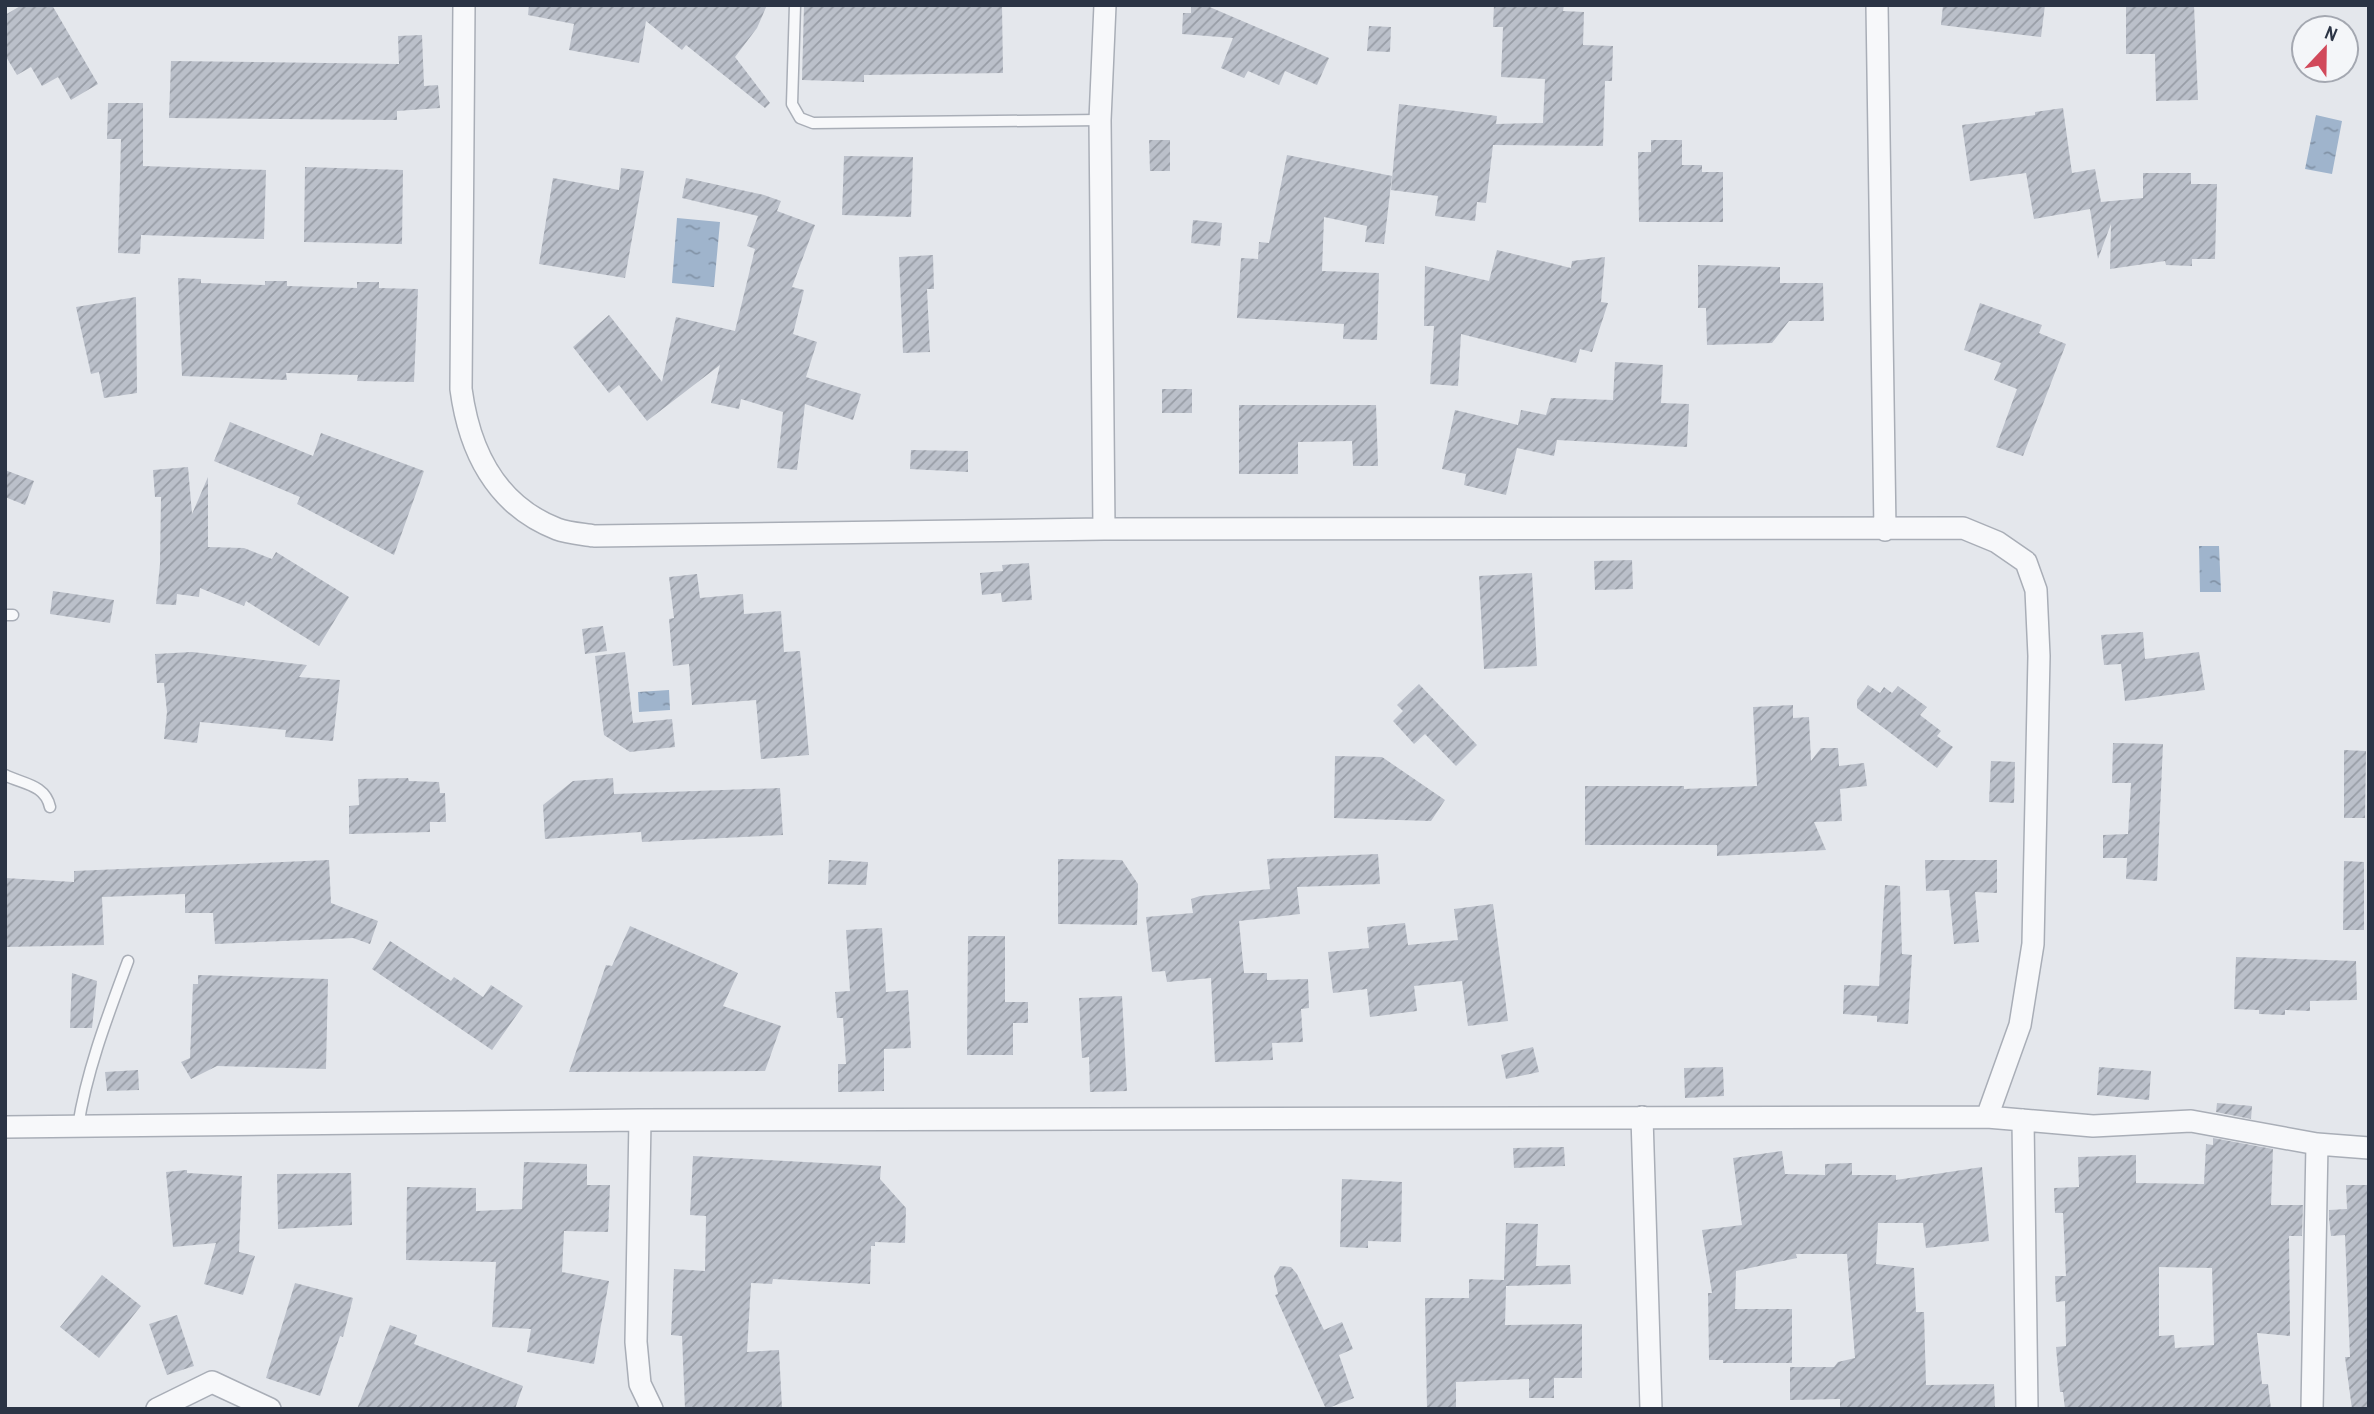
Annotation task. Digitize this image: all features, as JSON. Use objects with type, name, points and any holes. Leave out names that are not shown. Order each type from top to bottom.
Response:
[{"type":"street","points":[[464,5],[460,389],[465,420],[474,449],[489,475],[531,515],[558,529],[594,536],[1104,529],[1963,528],[1997,542],[2026,562],[2036,590],[2039,656],[2033,944],[2020,1025],[1987,1117]]},
{"type":"street","points":[[1104,529],[1100,120],[1105,5]]},
{"type":"street","points":[[1877,5],[1885,530]]},
{"type":"street","points":[[1642,1117],[1651,1409]]},
{"type":"street","points":[[5,1127],[640,1120],[1987,1117],[2092,1126],[2191,1121],[2317,1144],[2369,1148]]},
{"type":"street","points":[[640,1120],[636,1342],[640,1384],[652,1409]]},
{"type":"street","points":[[2023,1120],[2027,1409]]},
{"type":"street","points":[[2312,1409],[2317,1144]]},
{"type":"street","points":[[157,1409],[212,1382],[270,1409]]},
{"type":"lane","points":[[795,5],[792,104],[800,118],[813,123],[1100,120]]},
{"type":"lane","points":[[5,775],[33,784],[49,800],[50,807]]},
{"type":"lane","points":[[78,1126],[95,1053],[128,961]]},
{"type":"water","points":[[2316,115],[2342,121],[2332,174],[2305,169]]},
{"type":"water","points":[[677,218],[720,222],[714,287],[672,283]]},
{"type":"water","points":[[2199,546],[2219,546],[2221,592],[2200,592]]},
{"type":"water","points":[[669,690],[670,710],[639,712],[638,692]]},
{"type":"building","points":[[22,5],[52,5],[98,84],[71,100],[58,77],[42,86],[31,67],[17,75],[5,55],[5,15]]},
{"type":"building","points":[[529,5],[767,5],[757,28],[735,57],[770,103],[765,108],[686,45],[682,50],[646,21],[639,63],[569,50],[574,24],[528,15]]},
{"type":"building","points":[[804,5],[1002,5],[1003,73],[864,75],[864,82],[802,80]]},
{"type":"building","points":[[1191,5],[1205,5],[1329,58],[1317,85],[1285,71],[1279,85],[1248,71],[1244,78],[1221,68],[1233,38],[1182,34],[1183,13],[1191,13]]},
{"type":"building","points":[[1494,5],[1564,5],[1563,11],[1584,12],[1583,45],[1613,46],[1612,81],[1605,81],[1603,146],[1493,145],[1486,203],[1477,202],[1475,221],[1435,216],[1438,196],[1391,190],[1399,104],[1497,116],[1496,124],[1543,123],[1545,79],[1501,77],[1503,27],[1493,27]]},
{"type":"building","points":[[1943,5],[2045,5],[2041,37],[1941,25]]},
{"type":"building","points":[[2126,5],[2194,5],[2198,100],[2156,101],[2155,54],[2126,54]]},
{"type":"building","points":[[1369,26],[1391,27],[1390,52],[1367,51]]},
{"type":"building","points":[[422,35],[424,86],[438,85],[440,108],[397,111],[397,120],[169,118],[171,61],[399,64],[398,36]]},
{"type":"building","points":[[108,103],[143,103],[143,166],[266,170],[264,239],[141,235],[140,254],[118,253],[121,139],[107,139]]},
{"type":"building","points":[[2063,108],[2072,173],[2095,169],[2101,202],[2143,198],[2143,173],[2191,173],[2191,184],[2217,184],[2215,259],[2192,259],[2192,266],[2166,265],[2165,261],[2110,269],[2111,224],[2098,259],[2090,209],[2034,219],[2026,173],[1970,181],[1962,125],[2035,115],[2035,112]]},
{"type":"building","points":[[1149,140],[1170,140],[1170,171],[1150,171]]},
{"type":"building","points":[[1651,140],[1682,140],[1682,165],[1702,165],[1702,172],[1723,172],[1723,222],[1639,222],[1638,152],[1651,152]]},
{"type":"building","points":[[1287,155],[1392,176],[1384,244],[1365,242],[1367,226],[1324,217],[1322,271],[1379,273],[1377,340],[1343,339],[1344,324],[1237,318],[1241,258],[1258,259],[1259,242],[1269,243]]},
{"type":"building","points":[[844,156],[913,157],[911,217],[842,215]]},
{"type":"building","points":[[305,167],[403,170],[402,244],[304,242]]},
{"type":"building","points":[[621,168],[644,171],[625,278],[539,264],[553,178],[619,190]]},
{"type":"building","points":[[686,178],[781,201],[777,211],[815,225],[792,287],[804,290],[793,334],[817,342],[806,377],[861,394],[853,420],[805,404],[797,470],[777,468],[783,412],[741,399],[739,409],[711,403],[720,365],[647,421],[619,385],[609,393],[573,347],[609,315],[662,382],[676,317],[735,331],[755,249],[747,246],[758,216],[682,198]]},
{"type":"building","points":[[1193,220],[1222,223],[1220,246],[1191,243]]},
{"type":"building","points":[[1497,250],[1571,268],[1572,261],[1605,257],[1601,302],[1608,303],[1592,352],[1580,349],[1576,363],[1461,334],[1458,386],[1430,384],[1434,326],[1424,326],[1425,266],[1489,281]]},
{"type":"building","points":[[933,255],[934,289],[927,289],[930,352],[903,353],[899,257]]},
{"type":"building","points":[[1698,265],[1780,267],[1780,283],[1823,283],[1824,321],[1789,321],[1772,343],[1707,345],[1706,308],[1698,308]]},
{"type":"building","points":[[178,278],[201,279],[201,283],[265,285],[265,281],[287,281],[287,286],[357,288],[357,282],[379,282],[379,288],[418,289],[414,382],[357,381],[358,375],[286,373],[287,380],[182,376]]},
{"type":"building","points":[[136,297],[137,393],[104,398],[99,372],[91,374],[76,307]]},
{"type":"building","points":[[1980,303],[2042,325],[2039,333],[2066,344],[2023,456],[1996,447],[2017,389],[1994,380],[2001,363],[1964,350]]},
{"type":"building","points":[[1615,362],[1663,365],[1661,403],[1689,404],[1687,447],[1557,440],[1554,456],[1517,448],[1506,495],[1464,485],[1466,474],[1442,469],[1455,410],[1518,425],[1521,410],[1546,415],[1551,398],[1613,400]]},
{"type":"building","points":[[1162,389],[1192,389],[1192,413],[1162,413]]},
{"type":"building","points":[[1239,405],[1376,405],[1378,466],[1353,466],[1352,441],[1298,442],[1298,474],[1239,474]]},
{"type":"building","points":[[230,422],[313,456],[321,433],[424,471],[394,555],[297,504],[300,497],[214,461]]},
{"type":"building","points":[[911,450],[968,451],[968,472],[910,469]]},
{"type":"building","points":[[188,467],[192,514],[208,477],[208,547],[244,548],[272,559],[276,552],[349,597],[319,646],[246,601],[244,606],[200,588],[199,597],[177,594],[176,605],[156,604],[160,564],[161,497],[155,497],[153,470]]},
{"type":"building","points":[[5,470],[34,481],[25,505],[5,497]]},
{"type":"building","points":[[1632,560],[1633,589],[1595,590],[1594,561]]},
{"type":"building","points":[[1029,563],[1032,600],[1002,602],[1001,593],[982,595],[980,573],[1003,571],[1002,565]]},
{"type":"building","points":[[1532,573],[1537,666],[1484,669],[1479,576]]},
{"type":"building","points":[[697,574],[700,598],[743,594],[744,614],[781,611],[784,652],[800,651],[809,755],[761,759],[756,700],[692,705],[689,664],[673,666],[669,619],[674,618],[669,577]]},
{"type":"building","points":[[53,591],[114,600],[110,623],[50,614]]},
{"type":"building","points":[[603,626],[607,651],[585,654],[582,629]]},
{"type":"building","points":[[2143,632],[2145,659],[2199,652],[2205,690],[2125,701],[2121,664],[2104,665],[2101,635]]},
{"type":"building","points":[[192,652],[307,665],[299,677],[340,680],[333,741],[285,737],[286,730],[200,722],[197,743],[164,739],[167,712],[164,683],[157,683],[155,654]]},
{"type":"building","points":[[625,652],[633,723],[672,719],[675,747],[630,752],[604,735],[595,656]]},
{"type":"building","points":[[1419,684],[1477,745],[1456,766],[1425,734],[1414,744],[1393,721],[1403,711],[1397,705]]},
{"type":"building","points":[[1868,685],[1880,693],[1884,687],[1892,693],[1898,686],[1927,707],[1920,715],[1941,731],[1937,736],[1953,747],[1937,768],[1857,708],[1857,700]]},
{"type":"building","points":[[1793,705],[1793,718],[1809,717],[1811,761],[1821,748],[1838,748],[1839,766],[1864,763],[1867,786],[1840,789],[1842,821],[1814,822],[1826,850],[1717,856],[1717,845],[1585,845],[1585,786],[1684,786],[1684,789],[1757,786],[1753,707]]},
{"type":"building","points":[[2113,743],[2163,744],[2157,881],[2126,879],[2127,858],[2103,858],[2103,835],[2128,834],[2131,783],[2112,783]]},
{"type":"building","points":[[2344,750],[2366,751],[2365,818],[2344,818]]},
{"type":"building","points":[[1335,756],[1382,757],[1445,800],[1431,821],[1334,818]]},
{"type":"building","points":[[1991,761],[2015,762],[2014,803],[1989,802]]},
{"type":"building","points":[[408,778],[409,781],[439,782],[440,793],[445,793],[446,822],[430,822],[430,832],[349,834],[349,806],[359,805],[358,779]]},
{"type":"building","points":[[613,778],[614,794],[780,788],[783,835],[642,842],[641,832],[545,839],[543,805],[573,781]]},
{"type":"building","points":[[1378,854],[1380,884],[1297,887],[1300,914],[1239,921],[1244,973],[1267,973],[1267,980],[1308,979],[1309,1008],[1301,1009],[1303,1042],[1272,1043],[1273,1060],[1215,1062],[1211,978],[1167,982],[1165,971],[1152,972],[1146,917],[1193,913],[1191,899],[1200,896],[1270,889],[1267,859]]},
{"type":"building","points":[[1058,859],[1122,860],[1138,884],[1137,925],[1058,924]]},
{"type":"building","points":[[329,860],[331,903],[378,921],[370,944],[353,938],[215,944],[213,913],[185,913],[185,894],[102,897],[104,945],[5,947],[5,878],[74,882],[74,871]]},
{"type":"building","points":[[829,860],[868,862],[866,885],[828,884]]},
{"type":"building","points":[[1925,860],[1997,860],[1997,893],[1975,892],[1979,942],[1954,944],[1949,890],[1926,891]]},
{"type":"building","points":[[2344,861],[2364,862],[2364,930],[2343,930]]},
{"type":"building","points":[[1885,885],[1900,886],[1902,954],[1912,955],[1908,1024],[1877,1022],[1877,1016],[1843,1014],[1844,985],[1879,986]]},
{"type":"building","points":[[1493,904],[1508,1021],[1468,1026],[1462,981],[1414,986],[1417,1011],[1370,1017],[1367,989],[1333,993],[1328,952],[1369,948],[1367,927],[1405,923],[1408,945],[1458,940],[1454,909]]},
{"type":"building","points":[[630,926],[738,973],[723,1006],[781,1026],[765,1071],[569,1072],[606,965],[612,966]]},
{"type":"building","points":[[882,928],[886,992],[908,990],[911,1048],[884,1049],[884,1091],[838,1092],[838,1064],[846,1064],[843,1018],[837,1018],[835,992],[850,991],[846,930]]},
{"type":"building","points":[[968,936],[1005,936],[1005,1002],[1028,1002],[1028,1023],[1013,1023],[1013,1055],[967,1055]]},
{"type":"building","points":[[390,941],[451,981],[454,977],[483,997],[491,985],[523,1006],[492,1050],[372,969]]},
{"type":"building","points":[[2236,957],[2356,961],[2357,1000],[2310,1001],[2310,1011],[2285,1010],[2285,1015],[2234,1009]]},
{"type":"building","points":[[72,973],[97,981],[92,1028],[70,1028]]},
{"type":"building","points":[[198,975],[328,979],[326,1069],[217,1066],[191,1079],[181,1062],[190,1058],[193,984],[198,984]]},
{"type":"building","points":[[1122,996],[1127,1091],[1090,1092],[1089,1057],[1082,1058],[1079,998]]},
{"type":"building","points":[[1533,1047],[1539,1072],[1506,1079],[1501,1055]]},
{"type":"building","points":[[1723,1067],[1724,1096],[1685,1098],[1684,1068]]},
{"type":"building","points":[[2099,1067],[2151,1071],[2149,1100],[2097,1095]]},
{"type":"building","points":[[138,1070],[139,1090],[107,1091],[105,1072]]},
{"type":"building","points":[[2217,1103],[2252,1106],[2251,1119],[2216,1112]]},
{"type":"building","points":[[2213,1138],[2273,1149],[2271,1205],[2303,1205],[2302,1236],[2289,1236],[2290,1336],[2257,1333],[2262,1384],[2268,1384],[2271,1409],[2065,1409],[2063,1392],[2060,1392],[2056,1347],[2066,1346],[2065,1301],[2056,1302],[2055,1276],[2066,1276],[2063,1213],[2055,1213],[2054,1188],[2079,1187],[2078,1157],[2136,1155],[2136,1183],[2204,1184],[2206,1144],[2213,1145]],"holes":[[[2159,1267],[2212,1268],[2214,1345],[2175,1348],[2174,1335],[2159,1336]]]},
{"type":"building","points":[[1564,1147],[1565,1166],[1514,1168],[1513,1148]]},
{"type":"building","points":[[1782,1151],[1785,1174],[1825,1175],[1825,1164],[1852,1163],[1852,1175],[1896,1175],[1896,1180],[1982,1167],[1989,1241],[1926,1248],[1923,1223],[1878,1223],[1876,1264],[1914,1268],[1916,1312],[1924,1312],[1926,1385],[1994,1384],[1995,1407],[1840,1409],[1840,1399],[1790,1400],[1790,1367],[1834,1367],[1838,1362],[1855,1358],[1847,1254],[1796,1254],[1797,1258],[1736,1271],[1735,1309],[1792,1309],[1792,1363],[1723,1363],[1723,1360],[1709,1360],[1708,1293],[1712,1293],[1702,1230],[1742,1225],[1733,1158]]},
{"type":"building","points":[[693,1156],[881,1166],[880,1179],[906,1208],[905,1243],[875,1242],[875,1246],[871,1246],[870,1284],[773,1279],[772,1284],[751,1283],[747,1352],[779,1350],[782,1408],[685,1409],[682,1336],[671,1335],[674,1269],[705,1271],[706,1216],[690,1215]]},
{"type":"building","points":[[524,1162],[587,1164],[587,1185],[610,1185],[608,1232],[564,1231],[562,1272],[609,1281],[594,1364],[527,1352],[531,1329],[492,1327],[496,1262],[406,1260],[407,1187],[476,1188],[476,1211],[522,1209]]},
{"type":"building","points":[[187,1170],[187,1173],[242,1176],[239,1252],[255,1256],[243,1295],[204,1284],[216,1243],[173,1247],[166,1172]]},
{"type":"building","points":[[351,1173],[352,1225],[278,1229],[277,1174]]},
{"type":"building","points":[[1342,1179],[1402,1182],[1401,1242],[1368,1241],[1368,1248],[1340,1247]]},
{"type":"building","points":[[2346,1185],[2369,1185],[2369,1409],[2352,1409],[2345,1357],[2350,1357],[2345,1235],[2331,1236],[2329,1218],[2329,1210],[2347,1209]]},
{"type":"building","points":[[1506,1223],[1538,1224],[1536,1266],[1570,1265],[1571,1284],[1506,1286],[1505,1325],[1582,1324],[1582,1378],[1554,1378],[1554,1398],[1529,1398],[1529,1379],[1456,1382],[1456,1409],[1427,1409],[1425,1298],[1469,1298],[1469,1279],[1504,1280]]},
{"type":"building","points":[[1280,1266],[1291,1267],[1297,1274],[1324,1330],[1342,1322],[1353,1349],[1339,1355],[1354,1398],[1326,1409],[1275,1295],[1278,1294],[1274,1276]]},
{"type":"building","points":[[102,1275],[141,1306],[99,1358],[60,1327]]},
{"type":"building","points":[[295,1283],[353,1298],[343,1337],[340,1336],[320,1396],[266,1378]]},
{"type":"building","points":[[177,1315],[194,1366],[167,1375],[149,1324]]},
{"type":"building","points":[[390,1325],[417,1335],[414,1344],[523,1386],[515,1409],[357,1409]]}]
